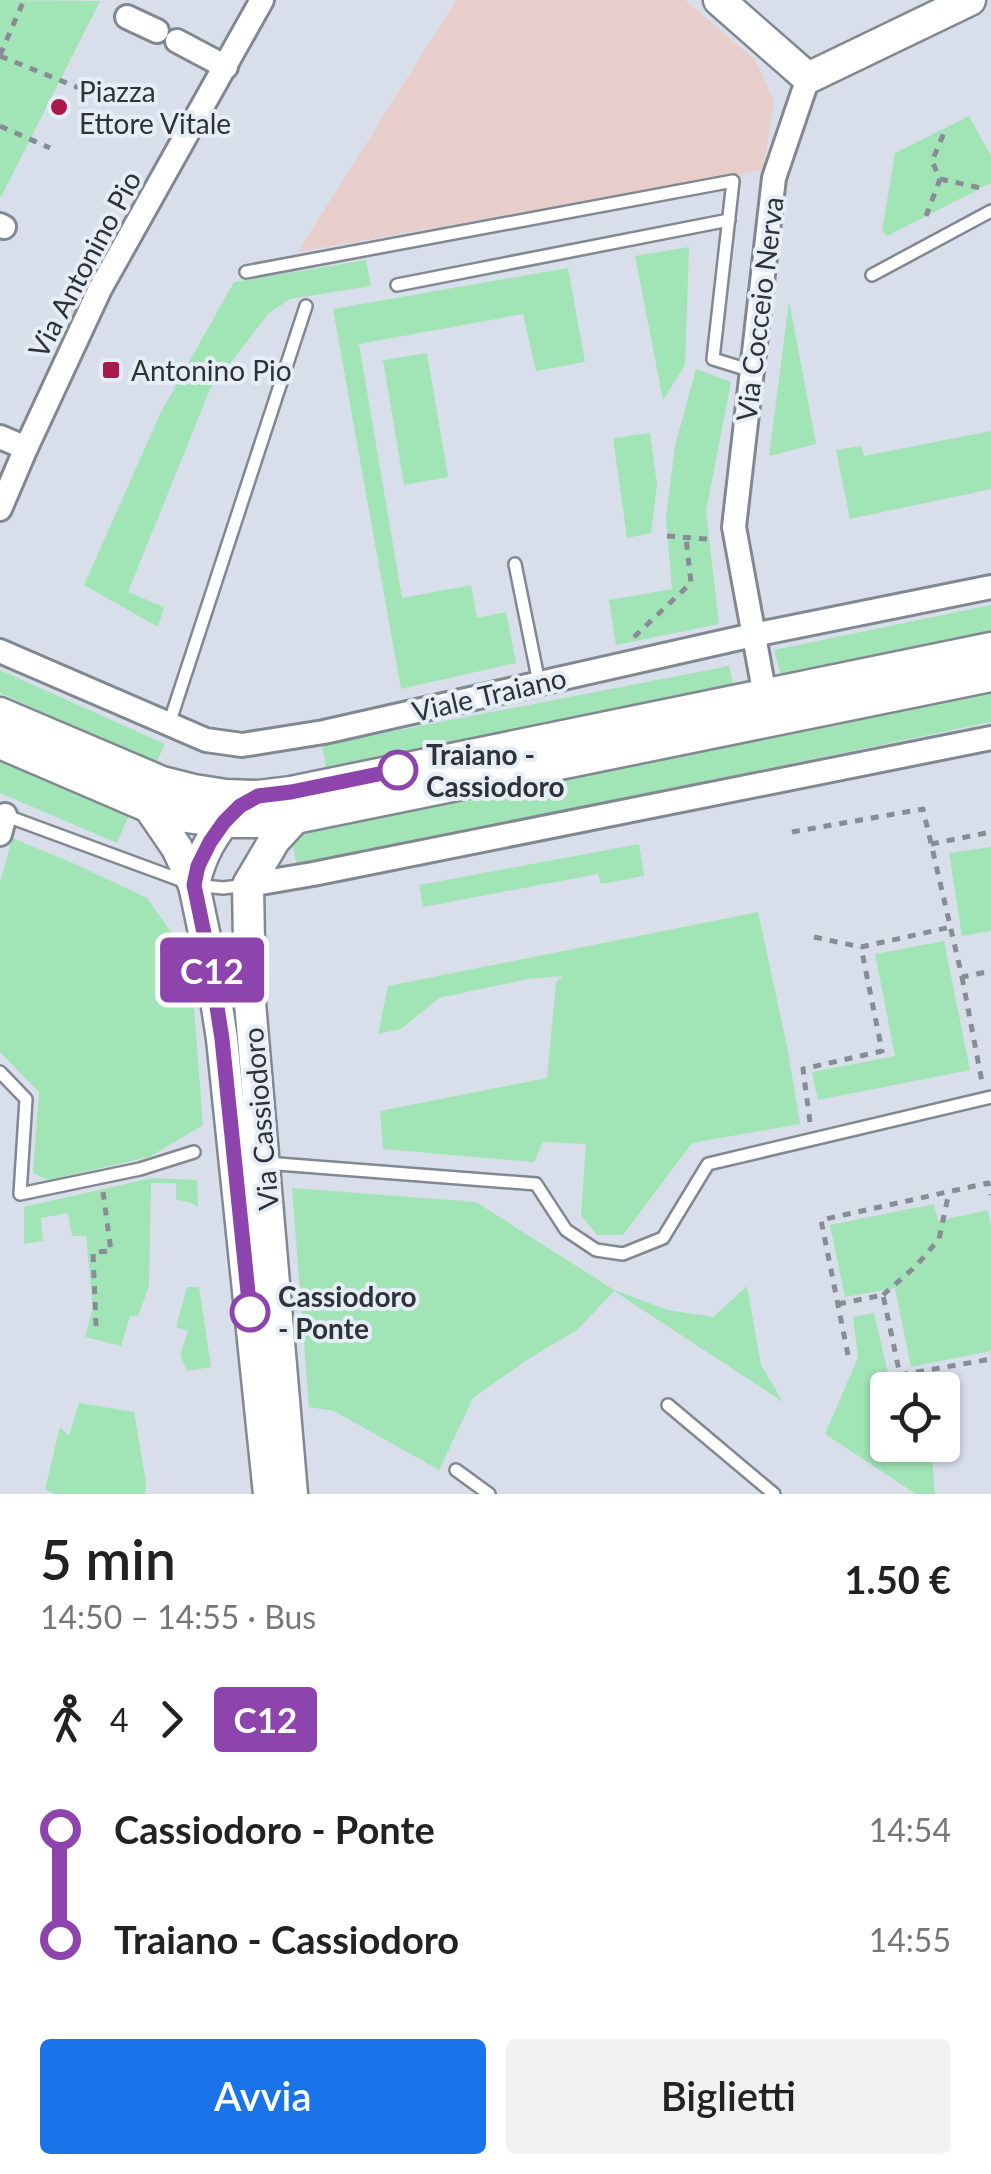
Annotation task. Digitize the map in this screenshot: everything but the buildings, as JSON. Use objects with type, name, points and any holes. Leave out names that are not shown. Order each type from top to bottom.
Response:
[{"type":"main road","points":[[719,0],[808,78],[970,0]]},
{"type":"main road","name":"Viale Traiano","points":[[150,807],[224,822],[294,818],[768,708],[991,648]]},
{"type":"main road","name":"Viale Traiano","points":[[0,713],[162,782],[226,795],[258,796],[768,708],[991,676]]},
{"type":"main road","points":[[0,743],[150,807]]},
{"type":"main road","points":[[194,790],[206,798],[224,822],[237,846],[248,885]]},
{"type":"main road","points":[[194,885],[198,866],[224,822],[258,796]]},
{"type":"main road","name":"Via Cassiodoro","points":[[150,807],[178,848],[194,885],[210,962],[222,1039],[268,1494]]},
{"type":"main road","points":[[248,885],[274,841],[294,818]]},
{"type":"main road","name":"Via Cassiodoro","points":[[248,885],[250,1003],[292,1494]]},
{"type":"street","name":"Via Antonino Pio","points":[[0,509],[100,289],[262,0]]},
{"type":"street","points":[[127,18],[226,67]]},
{"type":"street","name":"Via Cocceio Nerva","points":[[768,708],[734,527],[774,178],[808,78]]},
{"type":"street","points":[[0,436],[26,448]]},
{"type":"street","name":"Viale Traiano","points":[[0,651],[206,740],[242,744],[324,732],[753,635],[991,587]]},
{"type":"street","points":[[248,885],[991,738]]},
{"type":"lane","points":[[246,272],[733,181],[713,359],[752,372]]},
{"type":"lane","points":[[872,275],[991,210]]},
{"type":"lane","points":[[397,285],[729,220]]},
{"type":"lane","points":[[169,724],[306,306]]},
{"type":"lane","points":[[515,564],[540,683]]},
{"type":"lane","points":[[2,821],[194,885],[248,885]]},
{"type":"lane","points":[[0,1072],[26,1098],[20,1194],[140,1169],[194,1152]]},
{"type":"lane","points":[[265,1163],[536,1184],[566,1230],[596,1250],[623,1254],[663,1238],[708,1164],[988,1098]]},
{"type":"lane","points":[[668,1405],[774,1494]]},
{"type":"lane","points":[[456,1470],[489,1494]]},
{"type":"path","points":[[24,0],[0,55],[84,90]]},
{"type":"path","points":[[0,126],[50,148]]},
{"type":"path","points":[[926,216],[940,179],[932,161],[946,128]]},
{"type":"path","points":[[940,179],[981,188]]},
{"type":"path","points":[[667,536],[707,539]]},
{"type":"path","points":[[628,643],[691,584],[686,538]]},
{"type":"path","points":[[792,832],[923,809],[988,1098]]},
{"type":"path","points":[[931,844],[991,832]]},
{"type":"path","points":[[814,937],[861,947],[950,927]]},
{"type":"path","points":[[813,1140],[803,1070],[882,1051],[861,947]]},
{"type":"path","points":[[962,977],[991,971]]},
{"type":"path","points":[[96,1326],[93,1252],[111,1251],[101,1177]]},
{"type":"path","points":[[848,1355],[821,1220],[990,1183],[991,1195]]},
{"type":"path","points":[[838,1304],[884,1295],[917,1265],[939,1239],[949,1192]]},
{"type":"path","points":[[884,1295],[900,1375],[991,1359]]},
{"type":"shaded area","points":[[456,0],[685,0],[756,61],[774,101],[763,170],[298,252]]},
{"type":"green space","points":[[0,0],[100,1],[1,197],[0,196]]},
{"type":"green space","points":[[969,116],[991,156],[991,183],[887,236],[882,231],[895,153]]},
{"type":"green space","points":[[689,247],[685,365],[663,400],[635,256]]},
{"type":"green space","points":[[366,260],[371,286],[290,299],[269,313],[210,389],[128,592],[164,607],[158,627],[84,585],[161,412],[234,282]]},
{"type":"green space","points":[[568,268],[585,362],[536,371],[523,314],[359,344],[402,598],[471,585],[477,618],[506,612],[516,663],[401,689],[333,309]]},
{"type":"green space","points":[[789,301],[816,444],[769,456]]},
{"type":"green space","points":[[427,353],[448,477],[404,485],[383,360]]},
{"type":"green space","points":[[696,369],[731,382],[706,511],[719,624],[616,645],[609,600],[672,589],[666,518],[675,446]]},
{"type":"green space","points":[[991,431],[991,489],[850,519],[836,450],[862,446],[864,456]]},
{"type":"green space","points":[[650,433],[657,485],[651,533],[627,538],[613,438]]},
{"type":"green space","points":[[991,605],[991,632],[781,675],[774,650]]},
{"type":"green space","points":[[729,666],[734,688],[327,771],[322,745]]},
{"type":"green space","points":[[0,670],[165,744],[156,763],[0,693]]},
{"type":"green space","points":[[991,692],[991,722],[297,866],[291,835]]},
{"type":"green space","points":[[0,759],[129,815],[117,843],[0,793]]},
{"type":"green space","points":[[12,838],[147,898],[181,946],[191,970],[203,1125],[149,1157],[48,1180],[33,1173],[39,1092],[0,1052],[0,883]]},
{"type":"green space","points":[[639,844],[644,876],[601,884],[598,874],[423,907],[419,885]]},
{"type":"green space","points":[[991,847],[991,931],[962,936],[949,853]]},
{"type":"green space","points":[[758,912],[800,1124],[692,1143],[623,1235],[597,1235],[581,1215],[586,1144],[543,1142],[534,1162],[383,1149],[380,1111],[547,1078],[556,983],[562,976],[528,979],[439,998],[401,1029],[378,1034],[388,986]]},
{"type":"green space","points":[[944,941],[970,1070],[818,1100],[812,1072],[895,1056],[875,954]]},
{"type":"green space","points":[[152,1178],[197,1180],[198,1207],[176,1200],[176,1183],[151,1183],[149,1286],[138,1316],[130,1316],[121,1346],[85,1337],[93,1308],[86,1236],[72,1236],[68,1213],[41,1218],[43,1241],[24,1244],[24,1207]]},
{"type":"green space","points":[[292,1188],[476,1202],[614,1290],[668,1310],[713,1317],[747,1286],[761,1365],[783,1402],[614,1291],[578,1329],[473,1398],[439,1470],[334,1411],[309,1407]]},
{"type":"green space","points":[[934,1204],[938,1221],[988,1210],[991,1351],[911,1367],[895,1288],[845,1297],[830,1225]]},
{"type":"green space","points":[[187,1287],[199,1287],[211,1367],[187,1371],[180,1355],[188,1331],[176,1327]]},
{"type":"green space","points":[[874,1313],[888,1372],[870,1372],[870,1462],[932,1462],[935,1494],[916,1494],[825,1434],[858,1358],[853,1317]]},
{"type":"green space","points":[[79,1403],[134,1412],[145,1494],[54,1494],[45,1489],[60,1427],[69,1436]]},
{"type":"bus line","name":"C12","points":[[250,1312],[222,1039],[194,885],[198,866],[224,822],[258,796],[398,770]]},
{"type":"place","name":"Piazza Ettore Vitale","points":[[59,107]]},
{"type":"place","name":"Antonino Pio","points":[[111,370]]},
{"type":"place","name":"Traiano - Cassiodoro","points":[[398,770]]},
{"type":"place","name":"Cassiodoro - Ponte","points":[[250,1312]]}]
